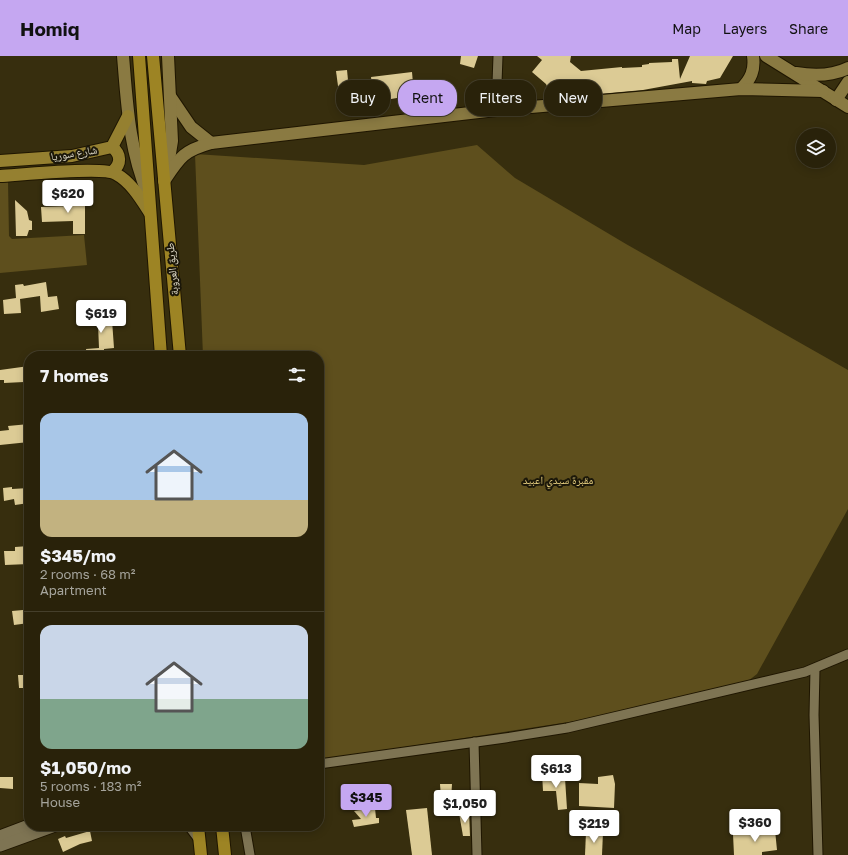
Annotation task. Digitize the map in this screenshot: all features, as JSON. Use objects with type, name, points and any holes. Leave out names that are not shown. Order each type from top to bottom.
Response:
[{"type":"highway","name":"طريق العروبة","points":[[139,56],[161,351]]},
{"type":"highway","name":"طريق العروبة","points":[[153,56],[159,140],[180,351]]},
{"type":"highway","points":[[198,831],[201,855]]},
{"type":"highway","points":[[223,831],[225,855]]},
{"type":"main road","name":"طريق العروبة","points":[[124,56],[128,116],[136,160],[149,195]]},
{"type":"main road","name":"طريق العروبة","points":[[164,181],[172,141],[168,56]]},
{"type":"main road","points":[[741,89],[751,77],[754,70],[753,56]]},
{"type":"main road","points":[[766,56],[844,102],[848,82]]},
{"type":"main road","points":[[788,70],[817,75],[836,72],[848,68]]},
{"type":"main road","points":[[536,107],[741,89],[823,91]]},
{"type":"main road","points":[[169,95],[191,127],[211,143]]},
{"type":"main road","points":[[164,181],[178,160],[187,152],[211,143],[465,114]]},
{"type":"main road","name":"شارع سوريا","points":[[0,161],[72,156],[112,147],[128,116]]},
{"type":"main road","points":[[112,147],[120,159],[117,168],[112,172],[134,190],[150,213]]},
{"type":"main road","name":"شارع سوريا","points":[[0,176],[84,171],[112,172]]},
{"type":"street","points":[[497,80],[498,56]]},
{"type":"street","points":[[324,763],[536,733],[598,721],[815,669],[848,654]]},
{"type":"street","points":[[815,669],[814,715],[818,855]]},
{"type":"street","points":[[474,742],[477,855]]},
{"type":"street","points":[[0,836],[24,827]]},
{"type":"street","points":[[0,846],[41,831]]},
{"type":"street","points":[[194,831],[199,838]]},
{"type":"street","points":[[246,831],[250,855]]},
{"type":"green space","name":"مقبرة سيدي اعبيد","points":[[477,145],[515,178],[626,244],[848,370],[848,509],[757,674],[748,681],[582,720],[324,759],[324,351],[203,351],[195,154],[364,165]]},
{"type":"green space","points":[[0,181],[8,181],[9,236],[12,239],[84,235],[87,265],[0,273]]},
{"type":"building","points":[[461,56],[478,56],[474,68],[460,64]]},
{"type":"building","points":[[537,56],[571,56],[570,62],[581,71],[622,67],[642,67],[642,65],[649,63],[672,62],[672,59],[678,59],[680,79],[690,56],[733,56],[720,78],[707,81],[706,84],[692,83],[692,81],[643,90],[602,94],[602,80],[544,80],[544,82],[532,72],[542,60]]},
{"type":"building","points":[[347,70],[348,80],[337,80],[336,71]]},
{"type":"building","points":[[412,72],[413,80],[398,80],[398,98],[390,99],[390,80],[371,80],[371,77]]},
{"type":"building","points":[[73,195],[85,195],[85,234],[73,234],[73,221],[42,222],[41,207],[73,206]]},
{"type":"building","points":[[15,200],[27,211],[29,220],[32,221],[32,230],[29,230],[27,236],[16,236]]},
{"type":"building","points":[[46,282],[48,297],[57,296],[59,309],[41,312],[40,296],[20,299],[21,313],[4,314],[3,300],[16,298],[15,285],[23,284],[24,286]]},
{"type":"building","points":[[86,309],[97,309],[98,321],[112,320],[114,348],[104,349],[104,351],[86,351],[86,349],[99,348],[98,324],[87,325]]},
{"type":"building","points":[[24,367],[24,382],[4,383],[4,380],[0,380],[0,370]]},
{"type":"building","points":[[24,424],[24,443],[0,445],[0,431],[9,430],[8,426]]},
{"type":"building","points":[[3,488],[24,488],[24,504],[15,505],[14,499],[4,501]]},
{"type":"building","points":[[24,546],[24,564],[5,565],[4,551],[15,551],[15,547]]},
{"type":"building","points":[[23,610],[24,624],[14,625],[12,611]]},
{"type":"building","points":[[18,675],[24,675],[24,688],[19,688]]},
{"type":"building","points":[[542,773],[552,773],[552,779],[565,778],[567,809],[558,810],[556,791],[543,791]]},
{"type":"building","points":[[613,775],[615,784],[614,808],[579,806],[579,783],[598,784],[598,777]]},
{"type":"building","points":[[0,777],[13,777],[13,789],[0,788]]},
{"type":"building","points":[[440,784],[452,784],[451,799],[441,798]]},
{"type":"building","points":[[375,808],[376,818],[379,818],[379,823],[354,827],[352,820],[361,819],[354,811]]},
{"type":"building","points":[[427,808],[432,855],[412,855],[406,810]]},
{"type":"building","points":[[469,812],[470,836],[463,836],[459,813]]},
{"type":"building","points":[[775,830],[777,850],[762,852],[762,855],[734,855],[733,834]]},
{"type":"building","points":[[90,831],[92,841],[80,844],[63,852],[58,839],[65,836],[66,838]]},
{"type":"building","points":[[586,832],[603,832],[602,855],[585,855]]}]
